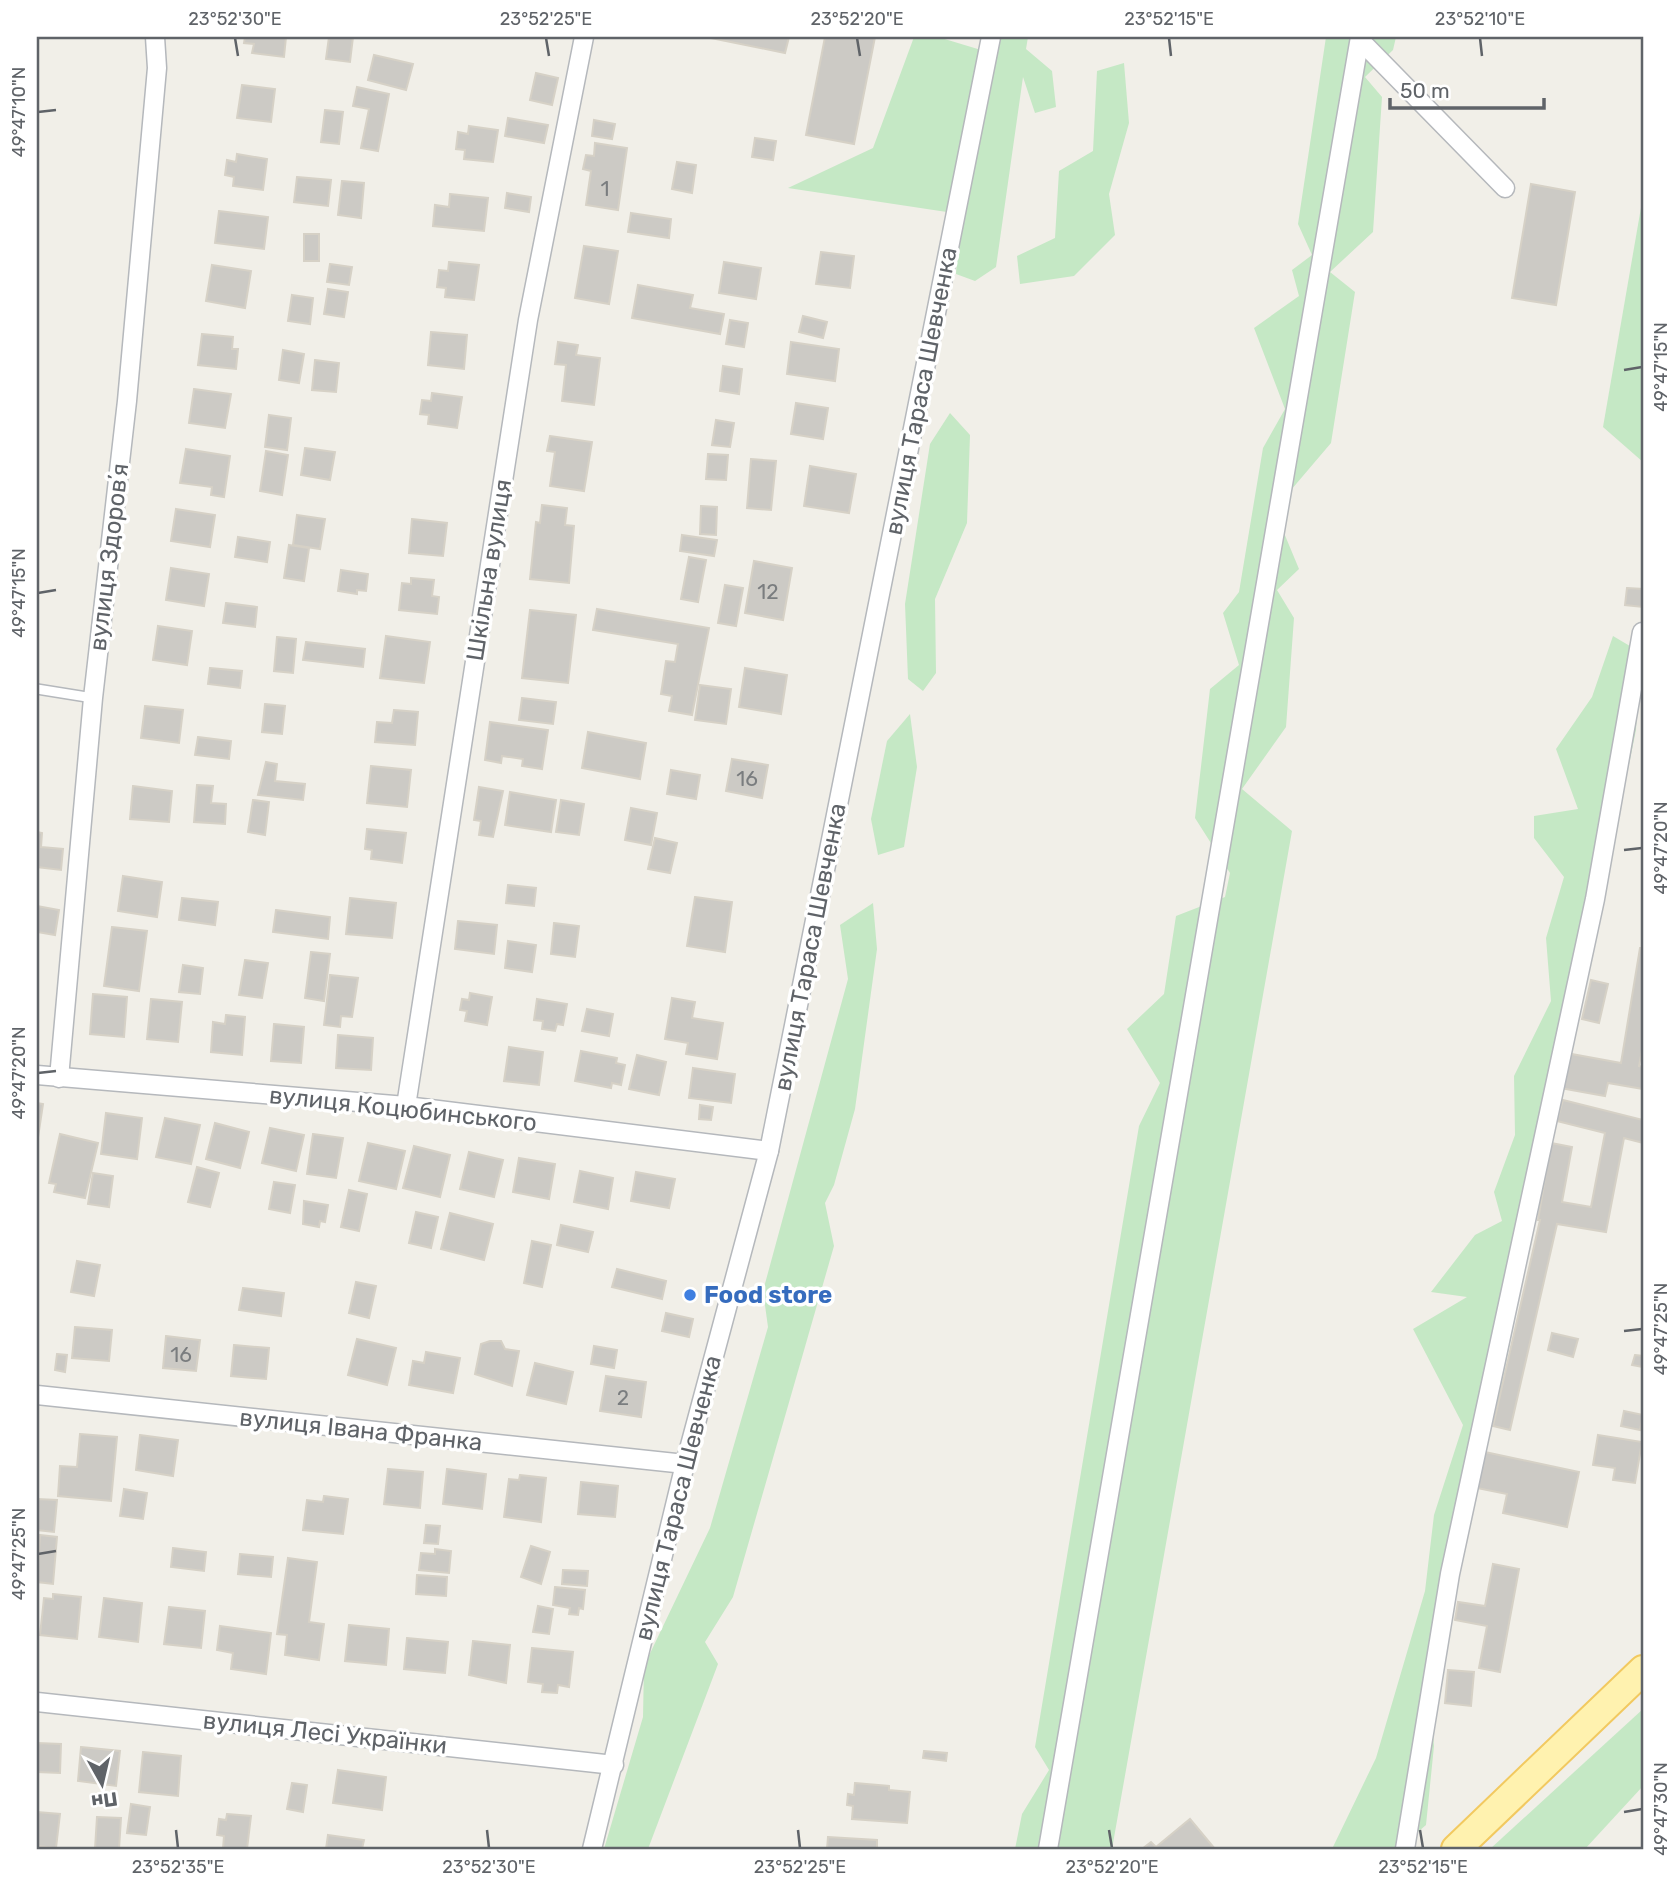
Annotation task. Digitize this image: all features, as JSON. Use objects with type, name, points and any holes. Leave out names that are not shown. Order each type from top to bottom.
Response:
[{"type":"main road","points":[[1456,1849],[1643,1670]]},
{"type":"street","name":"вулиця Здоровʼя","points":[[59,1078],[93,698],[127,401],[157,68],[155,37]]},
{"type":"street","name":"Шкільна вулиця","points":[[406,1106],[528,320],[584,37]]},
{"type":"street","name":"вулиця Тараса Шевченка","points":[[592,1849],[685,1464],[769,1151],[988,37]]},
{"type":"street","points":[[1360,38],[1504,188]]},
{"type":"street","points":[[1048,1849],[1360,38]]},
{"type":"street","points":[[1405,1849],[1450,1574],[1595,899],[1642,632]]},
{"type":"street","name":"вулиця Коцюбинського","points":[[37,1075],[406,1106],[769,1151]]},
{"type":"street","name":"вулиця Івана Франка","points":[[37,1395],[685,1464]]},
{"type":"street","name":"вулиця Лесі Українки","points":[[37,1702],[614,1765]]},
{"type":"lane","points":[[37,689],[93,698]]},
{"type":"green space","points":[[914,37],[938,37],[991,53],[990,37],[1028,37],[1026,49],[1052,71],[1056,107],[1035,113],[1023,77],[996,267],[975,281],[956,274],[960,214],[788,188],[873,148]]},
{"type":"green space","points":[[1326,37],[1396,37],[1393,50],[1365,77],[1382,97],[1373,232],[1330,272],[1355,292],[1331,443],[1291,490],[1284,533],[1299,569],[1277,590],[1294,618],[1286,727],[1242,789],[1292,831],[1112,1849],[1015,1849],[1022,1814],[1049,1770],[1035,1747],[1139,1126],[1160,1083],[1127,1029],[1164,994],[1176,916],[1225,897],[1230,873],[1195,818],[1210,689],[1239,665],[1223,613],[1239,592],[1263,448],[1285,409],[1254,328],[1299,296],[1292,270],[1312,255],[1298,224]]},
{"type":"green space","points":[[1124,63],[1129,123],[1109,194],[1115,235],[1074,276],[1020,284],[1017,256],[1055,238],[1059,171],[1093,151],[1097,71]]},
{"type":"green space","points":[[1643,196],[1643,462],[1603,427]]},
{"type":"green space","points":[[950,413],[970,435],[967,523],[935,599],[936,673],[923,691],[908,679],[905,604],[930,444]]},
{"type":"green space","points":[[1613,636],[1640,652],[1636,730],[1498,1401],[1475,1445],[1468,1533],[1427,1665],[1434,1746],[1426,1825],[1398,1849],[1332,1849],[1376,1758],[1425,1591],[1434,1515],[1463,1425],[1413,1329],[1467,1297],[1431,1292],[1475,1235],[1502,1221],[1494,1192],[1515,1135],[1514,1076],[1551,1001],[1546,938],[1564,877],[1534,838],[1534,816],[1578,809],[1556,749],[1592,697]]},
{"type":"green space","points":[[910,714],[917,767],[904,847],[878,855],[871,819],[887,741]]},
{"type":"green space","points":[[873,903],[877,949],[855,1109],[834,1185],[825,1203],[834,1246],[733,1597],[705,1642],[718,1664],[648,1849],[604,1849],[643,1717],[644,1666],[710,1528],[768,1327],[763,1291],[848,979],[840,925]]},
{"type":"green space","points":[[1643,1709],[1643,1786],[1585,1849],[1490,1849]]},
{"type":"building","points":[[245,37],[286,37],[284,57],[252,53],[254,44],[244,43]]},
{"type":"building","points":[[329,37],[353,37],[350,62],[326,59]]},
{"type":"building","points":[[706,37],[789,37],[785,53]]},
{"type":"building","points":[[825,37],[875,37],[854,144],[806,135]]},
{"type":"building","points":[[374,55],[413,64],[406,90],[368,80]]},
{"type":"building","points":[[536,73],[558,78],[552,105],[530,100]]},
{"type":"building","points":[[242,85],[275,89],[271,122],[237,118]]},
{"type":"building","points":[[357,87],[389,94],[378,151],[361,148],[369,109],[353,106]]},
{"type":"building","points":[[325,110],[343,112],[339,144],[321,142]]},
{"type":"building","points":[[508,118],[548,125],[544,143],[505,136]]},
{"type":"building","points":[[594,120],[615,124],[612,139],[592,136]]},
{"type":"building","points":[[469,126],[498,130],[493,162],[464,159],[465,150],[456,149],[458,132],[468,134]]},
{"type":"building","points":[[755,138],[776,141],[773,160],[752,157]]},
{"type":"building","points":[[595,143],[627,148],[618,210],[586,205],[591,171],[583,169],[586,155],[594,156]]},
{"type":"building","points":[[237,154],[267,159],[263,190],[233,186],[234,177],[225,175],[227,160],[236,162]]},
{"type":"building","points":[[677,162],[696,165],[692,193],[672,189]]},
{"type":"building","points":[[297,177],[331,180],[328,206],[294,202]]},
{"type":"building","points":[[342,181],[364,183],[361,218],[338,215]]},
{"type":"building","points":[[1531,184],[1575,192],[1556,305],[1512,298]]},
{"type":"building","points":[[507,193],[531,197],[529,212],[505,208]]},
{"type":"building","points":[[450,194],[488,198],[484,231],[433,226],[435,205],[449,207]]},
{"type":"building","points":[[219,211],[268,217],[264,249],[215,243]]},
{"type":"building","points":[[631,213],[671,219],[669,238],[628,232]]},
{"type":"building","points":[[304,234],[319,234],[319,261],[304,261]]},
{"type":"building","points":[[584,246],[618,251],[609,304],[575,298]]},
{"type":"building","points":[[821,252],[854,256],[850,288],[816,284]]},
{"type":"building","points":[[449,262],[479,265],[474,300],[445,297],[446,288],[437,287],[439,270],[448,271]]},
{"type":"building","points":[[724,262],[761,268],[756,299],[719,293]]},
{"type":"building","points":[[330,264],[352,267],[349,285],[327,282]]},
{"type":"building","points":[[212,265],[251,271],[245,308],[206,301]]},
{"type":"building","points":[[638,285],[693,295],[690,308],[724,314],[720,334],[632,318]]},
{"type":"building","points":[[328,289],[348,292],[344,317],[324,314]]},
{"type":"building","points":[[292,295],[313,298],[310,324],[288,321]]},
{"type":"building","points":[[803,316],[827,322],[823,338],[799,332]]},
{"type":"building","points":[[730,320],[748,323],[744,347],[726,344]]},
{"type":"building","points":[[431,332],[467,335],[464,369],[428,365]]},
{"type":"building","points":[[202,334],[233,337],[232,349],[238,349],[236,369],[198,365]]},
{"type":"building","points":[[558,342],[578,345],[576,355],[600,358],[594,405],[562,401],[566,365],[555,364]]},
{"type":"building","points":[[791,342],[839,349],[835,381],[787,374]]},
{"type":"building","points":[[283,350],[304,354],[299,383],[279,380]]},
{"type":"building","points":[[315,360],[339,363],[336,392],[312,390]]},
{"type":"building","points":[[723,366],[742,369],[739,394],[720,391]]},
{"type":"building","points":[[194,389],[231,394],[225,428],[189,423]]},
{"type":"building","points":[[432,393],[462,397],[457,428],[428,424],[429,415],[420,414],[422,400],[431,401]]},
{"type":"building","points":[[796,403],[828,408],[823,439],[791,434]]},
{"type":"building","points":[[269,415],[291,418],[287,450],[265,447]]},
{"type":"building","points":[[716,420],[734,423],[730,447],[712,445]]},
{"type":"building","points":[[550,436],[592,442],[584,491],[550,486],[555,452],[547,451]]},
{"type":"building","points":[[305,448],[335,452],[330,480],[301,475]]},
{"type":"building","points":[[186,449],[230,456],[224,497],[211,495],[212,487],[180,483]]},
{"type":"building","points":[[266,451],[288,455],[282,495],[260,491]]},
{"type":"building","points":[[708,454],[728,455],[726,480],[706,479]]},
{"type":"building","points":[[751,459],[776,461],[771,510],[747,508]]},
{"type":"building","points":[[810,466],[856,474],[849,513],[804,506]]},
{"type":"building","points":[[542,505],[567,508],[565,525],[574,526],[569,583],[530,579],[536,522],[540,523]]},
{"type":"building","points":[[701,506],[717,507],[716,535],[700,534]]},
{"type":"building","points":[[176,509],[215,515],[210,547],[171,541]]},
{"type":"building","points":[[297,515],[325,519],[320,549],[293,545]]},
{"type":"building","points":[[412,519],[447,523],[443,556],[409,553]]},
{"type":"building","points":[[682,535],[717,540],[714,556],[680,551]]},
{"type":"building","points":[[238,537],[270,542],[267,562],[235,557]]},
{"type":"building","points":[[289,545],[309,548],[304,581],[284,578]]},
{"type":"building","points":[[689,557],[706,560],[698,602],[681,599]]},
{"type":"building","points":[[754,561],[792,568],[783,620],[745,613]]},
{"type":"building","points":[[171,568],[209,574],[204,606],[166,600]]},
{"type":"building","points":[[341,570],[368,574],[366,591],[357,590],[357,594],[338,591]]},
{"type":"building","points":[[411,578],[434,580],[432,596],[439,597],[437,614],[399,610],[402,583],[411,584]]},
{"type":"building","points":[[725,585],[743,588],[736,626],[718,623]]},
{"type":"building","points":[[1627,588],[1643,589],[1643,607],[1625,605]]},
{"type":"building","points":[[226,603],[257,607],[255,627],[223,623]]},
{"type":"building","points":[[597,609],[709,628],[692,715],[669,711],[672,696],[661,694],[666,661],[675,662],[678,644],[593,630]]},
{"type":"building","points":[[530,610],[576,615],[568,683],[522,678]]},
{"type":"building","points":[[158,626],[192,631],[187,665],[153,660]]},
{"type":"building","points":[[386,636],[430,642],[424,683],[380,678]]},
{"type":"building","points":[[277,637],[296,639],[293,673],[274,671]]},
{"type":"building","points":[[306,642],[365,649],[363,667],[303,660]]},
{"type":"building","points":[[210,668],[242,671],[240,688],[208,684]]},
{"type":"building","points":[[745,668],[787,675],[781,714],[739,707]]},
{"type":"building","points":[[700,685],[731,689],[726,724],[695,720]]},
{"type":"building","points":[[522,698],[556,702],[553,724],[519,720]]},
{"type":"building","points":[[265,704],[285,706],[282,734],[262,732]]},
{"type":"building","points":[[145,706],[183,710],[179,743],[141,738]]},
{"type":"building","points":[[394,710],[418,712],[415,745],[375,742],[377,722],[392,723]]},
{"type":"building","points":[[490,722],[548,730],[542,769],[522,766],[523,759],[502,756],[501,763],[485,760]]},
{"type":"building","points":[[588,732],[646,743],[640,779],[582,768]]},
{"type":"building","points":[[198,737],[231,741],[229,759],[195,755]]},
{"type":"building","points":[[732,759],[768,765],[762,798],[726,791]]},
{"type":"building","points":[[266,762],[277,764],[275,781],[305,784],[303,800],[258,795]]},
{"type":"building","points":[[371,766],[411,770],[407,807],[367,803]]},
{"type":"building","points":[[671,770],[700,775],[696,799],[667,794]]},
{"type":"building","points":[[197,785],[213,786],[211,803],[226,804],[225,824],[194,822]]},
{"type":"building","points":[[133,786],[172,791],[169,822],[130,819]]},
{"type":"building","points":[[479,787],[503,791],[493,837],[479,835],[481,821],[474,820]]},
{"type":"building","points":[[510,792],[556,800],[551,832],[505,825]]},
{"type":"building","points":[[253,800],[269,802],[265,835],[248,832]]},
{"type":"building","points":[[561,800],[584,804],[579,835],[556,832]]},
{"type":"building","points":[[631,808],[657,813],[651,845],[625,840]]},
{"type":"building","points":[[367,829],[406,833],[402,863],[371,859],[372,850],[365,849]]},
{"type":"building","points":[[37,832],[42,833],[41,847],[63,849],[61,870],[37,867]]},
{"type":"building","points":[[655,838],[677,843],[670,873],[648,869]]},
{"type":"building","points":[[123,876],[162,882],[157,917],[118,911]]},
{"type":"building","points":[[508,885],[536,888],[534,906],[506,903]]},
{"type":"building","points":[[695,897],[732,902],[725,952],[687,946]]},
{"type":"building","points":[[182,898],[218,902],[215,925],[179,920]]},
{"type":"building","points":[[350,898],[396,903],[392,938],[346,934]]},
{"type":"building","points":[[37,906],[59,910],[55,935],[37,932]]},
{"type":"building","points":[[276,910],[330,917],[328,939],[273,932]]},
{"type":"building","points":[[458,921],[497,925],[494,954],[455,949]]},
{"type":"building","points":[[554,923],[579,926],[575,957],[551,954]]},
{"type":"building","points":[[112,927],[147,931],[139,991],[104,986]]},
{"type":"building","points":[[508,941],[536,945],[532,972],[505,968]]},
{"type":"building","points":[[1640,948],[1643,948],[1643,1045],[1639,1066],[1643,1067],[1643,1089],[1608,1083],[1605,1096],[1560,1088],[1566,1053],[1621,1063]]},
{"type":"building","points":[[311,952],[330,954],[324,1001],[305,998]]},
{"type":"building","points":[[245,960],[268,963],[262,998],[239,995]]},
{"type":"building","points":[[183,965],[203,968],[200,994],[179,992]]},
{"type":"building","points":[[330,975],[358,978],[352,1017],[341,1016],[340,1027],[324,1025]]},
{"type":"building","points":[[1591,980],[1608,984],[1599,1023],[1582,1019]]},
{"type":"building","points":[[470,993],[492,997],[487,1025],[465,1021],[467,1011],[460,1010],[462,999],[469,1000]]},
{"type":"building","points":[[93,994],[127,997],[124,1037],[90,1034]]},
{"type":"building","points":[[672,998],[695,1002],[692,1018],[723,1023],[717,1059],[686,1054],[688,1043],[665,1039]]},
{"type":"building","points":[[151,999],[182,1002],[178,1042],[147,1039]]},
{"type":"building","points":[[537,999],[567,1004],[563,1025],[557,1024],[555,1031],[542,1029],[543,1021],[534,1020]]},
{"type":"building","points":[[587,1009],[613,1014],[609,1036],[582,1031]]},
{"type":"building","points":[[226,1015],[245,1017],[242,1055],[211,1052],[213,1022],[225,1024]]},
{"type":"building","points":[[274,1024],[304,1027],[301,1063],[271,1061]]},
{"type":"building","points":[[338,1035],[373,1038],[371,1070],[336,1068]]},
{"type":"building","points":[[509,1047],[543,1052],[539,1085],[504,1081]]},
{"type":"building","points":[[581,1051],[617,1058],[616,1063],[625,1065],[621,1085],[612,1083],[611,1088],[575,1081]]},
{"type":"building","points":[[637,1055],[666,1062],[659,1095],[629,1089]]},
{"type":"building","points":[[693,1068],[735,1074],[731,1103],[689,1098]]},
{"type":"building","points":[[1563,1100],[1643,1120],[1643,1143],[1624,1138],[1606,1232],[1557,1224],[1510,1430],[1493,1426],[1540,1220],[1551,1143],[1572,1147],[1562,1202],[1591,1207],[1605,1133],[1557,1121]]},
{"type":"building","points":[[37,1103],[43,1104],[37,1144]]},
{"type":"building","points":[[700,1105],[713,1107],[711,1120],[699,1119]]},
{"type":"building","points":[[106,1113],[142,1118],[137,1159],[101,1154]]},
{"type":"building","points":[[165,1118],[200,1125],[191,1164],[156,1157]]},
{"type":"building","points":[[215,1123],[249,1132],[240,1168],[206,1159]]},
{"type":"building","points":[[270,1128],[304,1135],[296,1171],[262,1163]]},
{"type":"building","points":[[60,1134],[98,1143],[85,1198],[54,1192],[56,1184],[49,1183]]},
{"type":"building","points":[[313,1134],[343,1138],[336,1178],[307,1174]]},
{"type":"building","points":[[368,1143],[405,1151],[396,1189],[359,1181]]},
{"type":"building","points":[[414,1146],[450,1155],[440,1197],[403,1188]]},
{"type":"building","points":[[469,1152],[503,1160],[494,1197],[460,1189]]},
{"type":"building","points":[[519,1158],[555,1164],[549,1199],[513,1192]]},
{"type":"building","points":[[197,1167],[219,1173],[210,1207],[188,1202]]},
{"type":"building","points":[[580,1171],[613,1178],[608,1209],[574,1202]]},
{"type":"building","points":[[636,1172],[675,1179],[669,1208],[631,1201]]},
{"type":"building","points":[[93,1173],[113,1176],[109,1207],[88,1204]]},
{"type":"building","points":[[274,1182],[295,1185],[290,1213],[269,1209]]},
{"type":"building","points":[[349,1190],[367,1194],[359,1231],[341,1227]]},
{"type":"building","points":[[304,1201],[328,1205],[325,1222],[320,1221],[319,1227],[303,1224]]},
{"type":"building","points":[[416,1212],[438,1217],[431,1248],[409,1243]]},
{"type":"building","points":[[450,1213],[493,1224],[484,1260],[441,1249]]},
{"type":"building","points":[[561,1225],[593,1232],[588,1252],[557,1245]]},
{"type":"building","points":[[532,1241],[551,1245],[542,1287],[524,1283]]},
{"type":"building","points":[[77,1261],[100,1265],[94,1296],[71,1292]]},
{"type":"building","points":[[617,1269],[666,1281],[662,1299],[612,1287]]},
{"type":"building","points":[[356,1282],[376,1286],[369,1318],[349,1313]]},
{"type":"building","points":[[243,1288],[284,1293],[281,1316],[239,1310]]},
{"type":"building","points":[[666,1313],[693,1319],[689,1337],[662,1331]]},
{"type":"building","points":[[75,1327],[112,1330],[109,1361],[72,1358]]},
{"type":"building","points":[[1552,1333],[1578,1339],[1573,1357],[1548,1350]]},
{"type":"building","points":[[166,1336],[200,1340],[196,1371],[163,1368]]},
{"type":"building","points":[[357,1339],[396,1348],[387,1385],[348,1375]]},
{"type":"building","points":[[501,1341],[505,1349],[519,1351],[512,1386],[475,1374],[481,1344]]},
{"type":"building","points":[[234,1345],[269,1348],[266,1379],[231,1376]]},
{"type":"building","points":[[594,1346],[617,1350],[614,1368],[591,1364]]},
{"type":"building","points":[[426,1352],[460,1358],[453,1393],[409,1385],[413,1361],[424,1363]]},
{"type":"building","points":[[57,1354],[67,1355],[65,1372],[55,1370]]},
{"type":"building","points":[[1635,1355],[1643,1356],[1643,1367],[1632,1365]]},
{"type":"building","points":[[535,1363],[573,1372],[566,1404],[527,1395]]},
{"type":"building","points":[[606,1376],[646,1382],[641,1417],[600,1411]]},
{"type":"building","points":[[1624,1411],[1643,1415],[1640,1430],[1621,1426]]},
{"type":"building","points":[[80,1434],[117,1437],[111,1501],[58,1496],[60,1466],[77,1467]]},
{"type":"building","points":[[140,1435],[178,1440],[173,1476],[136,1470]]},
{"type":"building","points":[[1598,1435],[1642,1442],[1635,1483],[1613,1480],[1615,1468],[1593,1465]]},
{"type":"building","points":[[1485,1452],[1579,1472],[1567,1527],[1503,1513],[1507,1494],[1477,1488]]},
{"type":"building","points":[[388,1469],[423,1472],[420,1508],[384,1504]]},
{"type":"building","points":[[447,1469],[486,1474],[482,1509],[443,1504]]},
{"type":"building","points":[[520,1475],[546,1478],[541,1522],[504,1517],[509,1479],[519,1480]]},
{"type":"building","points":[[581,1482],[618,1486],[615,1517],[578,1514]]},
{"type":"building","points":[[124,1489],[147,1493],[143,1519],[120,1516]]},
{"type":"building","points":[[324,1496],[348,1499],[343,1534],[303,1530],[307,1500],[323,1502]]},
{"type":"building","points":[[37,1499],[57,1500],[54,1532],[37,1530]]},
{"type":"building","points":[[426,1525],[440,1526],[438,1544],[424,1543]]},
{"type":"building","points":[[40,1535],[57,1537],[53,1584],[37,1582]]},
{"type":"building","points":[[531,1546],[550,1552],[541,1584],[521,1577]]},
{"type":"building","points":[[173,1548],[206,1552],[204,1571],[171,1567]]},
{"type":"building","points":[[435,1549],[451,1551],[449,1573],[419,1570],[421,1553],[435,1554]]},
{"type":"building","points":[[240,1554],[273,1557],[271,1577],[238,1574]]},
{"type":"building","points":[[288,1558],[317,1562],[309,1622],[324,1624],[319,1660],[285,1655],[287,1635],[277,1634]]},
{"type":"building","points":[[1493,1564],[1519,1569],[1500,1672],[1479,1668],[1487,1626],[1455,1620],[1458,1602],[1485,1606]]},
{"type":"building","points":[[563,1570],[588,1571],[587,1586],[562,1584]]},
{"type":"building","points":[[417,1575],[447,1577],[446,1596],[416,1594]]},
{"type":"building","points":[[555,1587],[585,1590],[583,1609],[579,1608],[578,1615],[569,1614],[570,1608],[553,1605]]},
{"type":"building","points":[[53,1594],[81,1597],[77,1639],[40,1635],[44,1598],[53,1599]]},
{"type":"building","points":[[104,1598],[142,1603],[138,1642],[99,1637]]},
{"type":"building","points":[[538,1606],[553,1609],[549,1634],[533,1632]]},
{"type":"building","points":[[169,1607],[205,1611],[201,1648],[164,1644]]},
{"type":"building","points":[[349,1625],[389,1629],[386,1665],[345,1661]]},
{"type":"building","points":[[220,1626],[271,1633],[266,1674],[231,1669],[233,1653],[217,1650]]},
{"type":"building","points":[[407,1638],[448,1642],[445,1673],[404,1669]]},
{"type":"building","points":[[473,1641],[510,1645],[506,1683],[469,1675]]},
{"type":"building","points":[[532,1648],[573,1652],[569,1687],[558,1685],[557,1693],[542,1692],[543,1684],[528,1682]]},
{"type":"building","points":[[1448,1670],[1474,1672],[1471,1706],[1445,1703]]},
{"type":"building","points":[[37,1743],[61,1744],[60,1773],[37,1772]]},
{"type":"building","points":[[81,1747],[120,1751],[116,1786],[78,1781]]},
{"type":"building","points":[[924,1751],[947,1753],[946,1761],[923,1758]]},
{"type":"building","points":[[143,1752],[181,1756],[178,1796],[139,1792]]},
{"type":"building","points":[[338,1770],[386,1777],[382,1810],[333,1803]]},
{"type":"building","points":[[292,1783],[307,1785],[303,1812],[287,1809]]},
{"type":"building","points":[[855,1783],[889,1786],[889,1790],[910,1792],[907,1823],[852,1819],[853,1806],[847,1805],[848,1794],[854,1795]]},
{"type":"building","points":[[131,1804],[150,1807],[146,1835],[127,1833]]},
{"type":"building","points":[[37,1812],[60,1814],[56,1848],[37,1846]]},
{"type":"building","points":[[227,1814],[251,1816],[247,1849],[223,1849],[224,1836],[217,1835],[219,1819],[226,1820]]},
{"type":"building","points":[[97,1817],[121,1818],[119,1849],[95,1849]]},
{"type":"building","points":[[1190,1819],[1215,1849],[1142,1849],[1151,1842],[1156,1847]]},
{"type":"building","points":[[328,1835],[364,1840],[362,1849],[326,1849]]},
{"type":"building","points":[[828,1837],[877,1840],[877,1849],[827,1849]]},
{"type":"place","name":"Food store","points":[[690,1295]]}]
